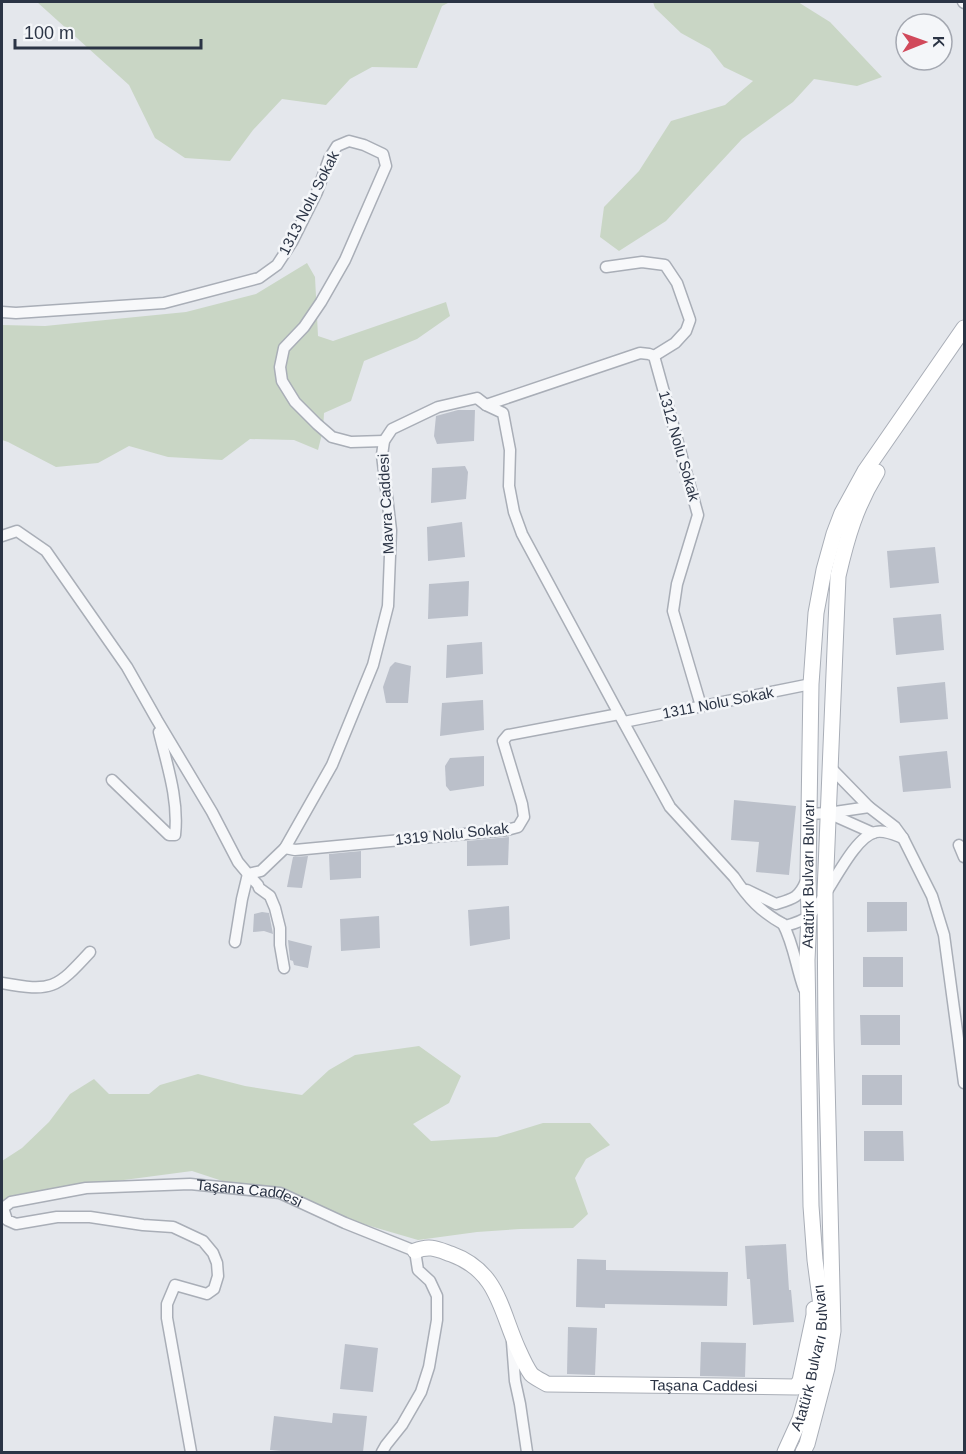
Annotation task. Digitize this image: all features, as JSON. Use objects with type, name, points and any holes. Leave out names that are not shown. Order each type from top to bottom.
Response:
[{"type":"street","name":"1313 Nolu Sokak","points":[[2,312],[164,303],[259,278],[277,265],[292,242],[337,146],[349,141],[364,144],[383,154],[386,166],[345,260],[304,327],[284,348],[280,367],[282,381],[295,402],[332,437],[351,442],[384,441]]},
{"type":"street","points":[[486,405],[640,353],[654,356],[675,343],[686,331],[690,320],[677,283],[665,265],[642,262],[606,267]]},
{"type":"street","name":"Atatürk Bulvarı Bulvarı","points":[[785,1452],[800,1419],[811,1380],[821,1336],[822,1312],[811,1206],[807,960],[811,684],[816,613],[824,570],[842,513],[865,471],[964,328]]},
{"type":"street","name":"Atatürk Bulvarı Bulvarı","points":[[803,1452],[828,1368],[833,1331],[825,893],[838,576],[848,534],[875,475],[918,409],[964,346]]},
{"type":"street","name":"1312 Nolu Sokak","points":[[654,356],[698,515],[677,584],[673,611],[701,706]]},
{"type":"street","name":"Mavra Caddesi","points":[[248,874],[261,870],[285,848],[332,765],[373,665],[388,606],[391,530],[382,455],[384,441],[392,429],[438,407],[477,398],[486,405]]},
{"type":"street","points":[[486,405],[503,413],[510,450],[509,486],[514,512],[522,534],[621,718],[670,807],[734,877],[759,909],[784,926],[809,915],[855,849],[873,833]]},
{"type":"street","points":[[2,536],[16,531],[46,551],[127,667],[212,812],[237,862],[259,888],[270,896],[280,928],[284,968]]},
{"type":"street","name":"1311 Nolu Sokak","points":[[621,718],[701,706],[811,684]]},
{"type":"street","name":"1319 Nolu Sokak","points":[[285,848],[295,850],[319,848],[507,830],[518,826],[524,817],[503,741],[508,735],[621,718]]},
{"type":"street","points":[[112,780],[169,835],[175,835],[177,820],[173,790],[157,720]]},
{"type":"street","points":[[830,767],[869,807],[890,822],[903,838],[932,896],[944,935],[964,1083]]},
{"type":"street","points":[[809,814],[869,807]]},
{"type":"street","points":[[828,813],[873,833],[886,832],[903,838]]},
{"type":"street","points":[[959,845],[964,857]]},
{"type":"street","points":[[235,942],[248,874]]},
{"type":"street","points":[[739,886],[776,903],[801,893],[808,877]]},
{"type":"street","points":[[783,924],[791,939],[798,973],[808,998]]},
{"type":"street","points":[[2,983],[27,988],[54,985],[68,976],[90,952]]},
{"type":"street","name":"Taşana Caddesi","points":[[191,1452],[167,1318],[167,1304],[176,1286],[207,1294],[214,1289],[218,1276],[213,1253],[203,1241],[173,1227],[143,1225],[90,1216],[57,1217],[16,1224],[7,1220],[3,1208],[11,1202],[86,1188],[190,1184],[280,1193],[345,1223],[415,1251],[434,1248],[459,1257],[485,1275],[506,1316],[523,1361],[532,1376],[547,1384],[796,1387],[800,1381],[814,1315],[815,1299],[821,1296]]},
{"type":"street","points":[[382,1452],[402,1425],[421,1392],[429,1367],[437,1320],[437,1296],[430,1281],[418,1270],[415,1251]]},
{"type":"street","points":[[511,1332],[515,1381],[528,1452]]},
{"type":"green space","points":[[37,2],[450,2],[442,6],[417,68],[372,67],[350,79],[326,105],[282,99],[253,130],[230,161],[185,158],[155,138],[129,85]]},
{"type":"green space","points":[[653,2],[798,2],[830,22],[882,77],[857,86],[814,79],[793,102],[742,139],[666,221],[619,251],[600,237],[604,207],[639,171],[671,121],[725,105],[753,81],[724,67],[710,49],[681,33],[655,8]]},
{"type":"green space","points":[[307,263],[315,277],[318,336],[333,341],[446,302],[450,316],[417,339],[364,361],[351,401],[324,413],[318,450],[294,440],[250,439],[222,460],[168,457],[129,446],[98,463],[56,467],[2,440],[2,325],[45,326],[186,312],[256,294]]},
{"type":"green space","points":[[419,1046],[461,1076],[449,1103],[413,1124],[431,1141],[497,1137],[543,1123],[590,1123],[610,1145],[586,1159],[575,1178],[588,1214],[573,1228],[477,1232],[418,1240],[274,1198],[192,1171],[71,1187],[2,1206],[2,1161],[22,1148],[49,1122],[70,1094],[94,1079],[109,1094],[149,1094],[160,1085],[198,1074],[245,1086],[302,1095],[329,1070],[355,1055]]},
{"type":"building","points":[[458,410],[475,410],[474,441],[437,444],[434,436],[436,416]]},
{"type":"building","points":[[465,466],[468,472],[466,499],[431,503],[432,468]]},
{"type":"building","points":[[462,522],[465,557],[428,561],[427,527]]},
{"type":"building","points":[[935,547],[939,583],[890,588],[887,551]]},
{"type":"building","points":[[469,581],[468,616],[428,619],[429,584]]},
{"type":"building","points":[[941,614],[944,650],[896,655],[893,618]]},
{"type":"building","points":[[482,642],[483,674],[446,678],[447,645]]},
{"type":"building","points":[[395,662],[411,666],[408,703],[386,703],[383,687],[390,667]]},
{"type":"building","points":[[945,682],[948,719],[900,723],[897,687]]},
{"type":"building","points":[[483,700],[484,730],[440,736],[442,703]]},
{"type":"building","points":[[947,751],[951,788],[903,792],[899,756]]},
{"type":"building","points":[[484,756],[484,786],[450,791],[446,786],[445,766],[450,758]]},
{"type":"building","points":[[734,800],[796,806],[789,875],[756,872],[759,842],[731,840]]},
{"type":"building","points":[[509,837],[508,865],[467,866],[467,841]]},
{"type":"building","points":[[361,851],[361,878],[330,880],[329,854]]},
{"type":"building","points":[[308,856],[302,888],[287,887],[293,857]]},
{"type":"building","points":[[867,902],[907,902],[907,931],[867,932]]},
{"type":"building","points":[[509,906],[510,939],[470,946],[468,910]]},
{"type":"building","points":[[269,913],[273,934],[264,931],[253,932],[254,914]]},
{"type":"building","points":[[379,916],[380,948],[341,951],[340,919]]},
{"type":"building","points":[[288,940],[312,946],[308,968],[294,965],[290,960]]},
{"type":"building","points":[[863,957],[903,957],[903,987],[863,987]]},
{"type":"building","points":[[860,1015],[900,1015],[900,1045],[861,1045]]},
{"type":"building","points":[[862,1075],[902,1075],[902,1105],[862,1105]]},
{"type":"building","points":[[864,1131],[903,1131],[904,1161],[864,1161]]},
{"type":"building","points":[[786,1244],[794,1322],[753,1325],[745,1246]]},
{"type":"building","points":[[577,1259],[606,1260],[606,1270],[728,1272],[727,1306],[605,1304],[605,1308],[576,1307]]},
{"type":"building","points":[[568,1327],[597,1328],[595,1375],[567,1374]]},
{"type":"building","points":[[701,1342],[746,1343],[745,1377],[700,1376]]},
{"type":"building","points":[[345,1344],[378,1348],[373,1392],[340,1389]]},
{"type":"building","points":[[333,1413],[367,1416],[363,1452],[270,1450],[274,1416],[332,1423]]}]
